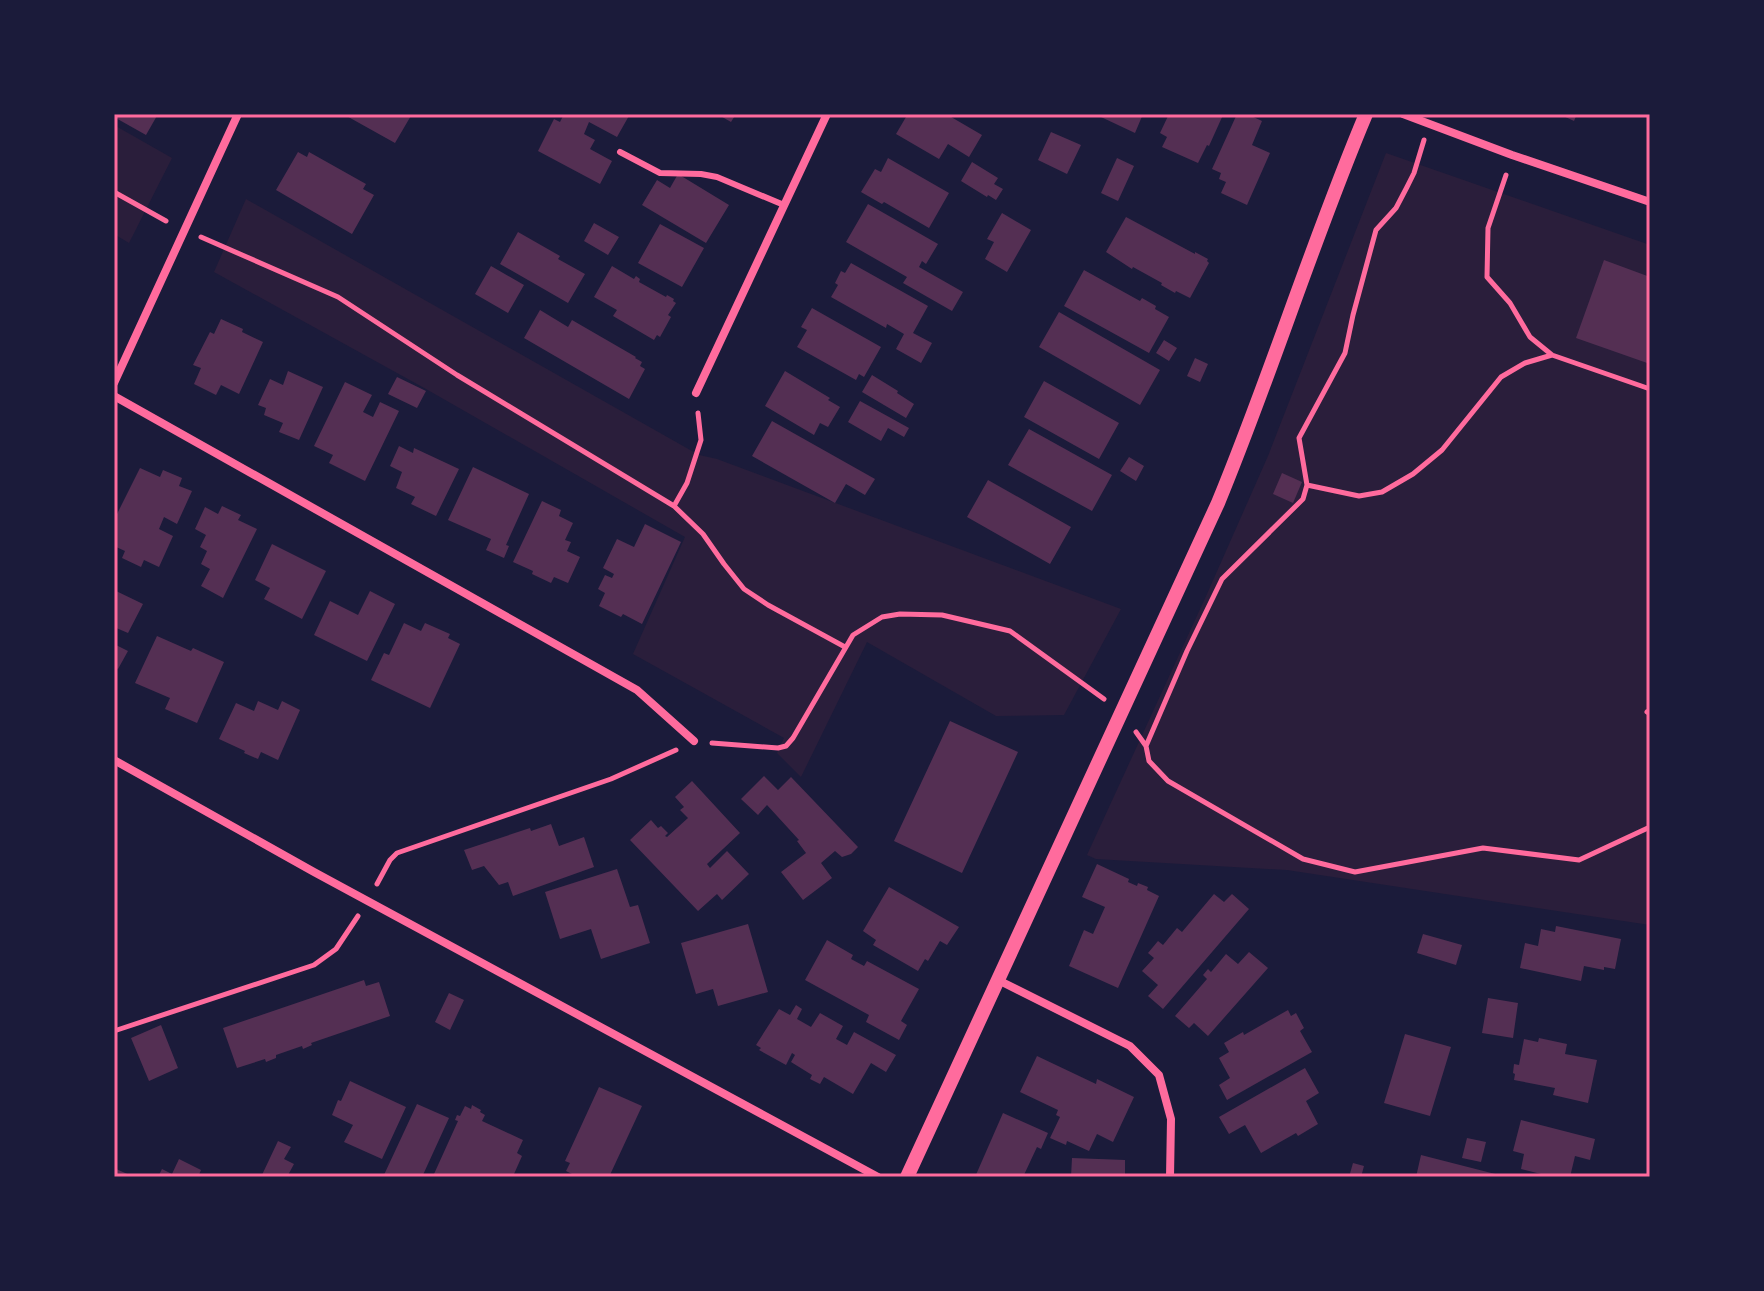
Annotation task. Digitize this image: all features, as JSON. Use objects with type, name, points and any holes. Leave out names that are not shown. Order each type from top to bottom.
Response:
[{"type":"street","points":[[114,383],[238,114]]},
{"type":"street","points":[[696,393],[827,114]]},
{"type":"street","points":[[907,1177],[1218,503],[1366,114]]},
{"type":"street","points":[[1403,114],[1650,202]]},
{"type":"street","points":[[114,396],[637,690],[694,741]]},
{"type":"street","points":[[114,760],[878,1177]]},
{"type":"street","points":[[998,980],[1130,1046],[1159,1075],[1171,1119],[1170,1177]]},
{"type":"lane","points":[[620,152],[660,173],[717,177],[784,205]]},
{"type":"path","points":[[1429,124],[1414,173],[1396,208],[1376,230],[1345,353],[1299,438],[1307,485],[1303,499],[1222,579],[1146,746],[1149,761],[1168,781],[1303,859],[1355,872],[1483,848],[1579,860],[1650,827]]},
{"type":"path","points":[[1512,155],[1488,228],[1487,277],[1510,303],[1530,337],[1552,355],[1650,389]]},
{"type":"path","points":[[114,192],[184,230],[338,297],[457,375],[674,506],[703,534],[744,589],[845,647]]},
{"type":"path","points":[[1307,485],[1359,496],[1382,492],[1413,474],[1442,450],[1501,377],[1525,363],[1552,355]]},
{"type":"path","points":[[674,506],[687,483],[701,440],[696,393]]},
{"type":"path","points":[[114,1031],[314,965],[336,949],[397,853],[611,779],[694,741],[778,748],[786,746],[853,635],[882,617],[942,615],[1010,631],[1097,692]]},
{"type":"shaded area","points":[[114,125],[172,158],[129,243],[114,234]]},
{"type":"shaded area","points":[[1386,153],[1650,245],[1650,925],[1287,870],[1096,859],[1087,855],[1268,456]]},
{"type":"shaded area","points":[[246,199],[699,455],[717,459],[1121,609],[1064,715],[996,716],[867,642],[801,777],[777,753],[784,738],[633,654],[685,537],[214,272]]},
{"type":"building","points":[[114,114],[158,114],[146,135],[114,117]]},
{"type":"building","points":[[343,114],[412,114],[395,143]]},
{"type":"building","points":[[564,114],[630,114],[617,137],[589,122],[584,134],[595,140],[590,149],[612,161],[600,184],[538,151],[554,119],[560,122]]},
{"type":"building","points":[[717,114],[736,114],[731,122]]},
{"type":"building","points":[[900,114],[946,114],[982,135],[969,157],[948,144],[939,159],[896,134],[906,117]]},
{"type":"building","points":[[1102,114],[1143,114],[1135,133],[1101,117]]},
{"type":"building","points":[[1169,114],[1223,115],[1198,163],[1162,147],[1167,137],[1160,133]]},
{"type":"building","points":[[1237,114],[1247,114],[1262,121],[1252,145],[1270,153],[1247,205],[1221,193],[1226,182],[1219,179],[1221,173],[1212,169]]},
{"type":"building","points":[[1559,114],[1577,114],[1574,121]]},
{"type":"building","points":[[1051,132],[1081,145],[1067,174],[1038,160]]},
{"type":"building","points":[[298,152],[307,157],[309,152],[366,184],[363,189],[374,195],[352,234],[276,190]]},
{"type":"building","points":[[888,158],[949,193],[929,228],[861,192],[875,169],[881,172]]},
{"type":"building","points":[[1117,158],[1134,166],[1118,201],[1101,193]]},
{"type":"building","points":[[972,162],[998,178],[994,184],[1003,189],[996,200],[961,181]]},
{"type":"building","points":[[678,174],[729,205],[706,243],[642,205],[657,180],[670,188]]},
{"type":"building","points":[[868,204],[938,244],[926,264],[922,261],[919,267],[963,292],[952,311],[903,283],[907,277],[846,242]]},
{"type":"building","points":[[1002,213],[1031,230],[1007,272],[985,259],[994,242],[987,239]]},
{"type":"building","points":[[1126,217],[1208,259],[1209,263],[1190,298],[1175,293],[1106,252]]},
{"type":"building","points":[[594,223],[619,237],[608,255],[584,241]]},
{"type":"building","points":[[660,224],[704,248],[682,287],[638,263]]},
{"type":"building","points":[[518,232],[585,274],[568,303],[500,264]]},
{"type":"building","points":[[1604,260],[1650,277],[1650,364],[1576,338]]},
{"type":"building","points":[[851,263],[928,306],[913,333],[932,343],[921,363],[896,349],[904,334],[887,324],[886,328],[831,297],[841,271],[845,273]]},
{"type":"building","points":[[491,266],[524,285],[508,313],[475,294]]},
{"type":"building","points":[[612,266],[634,279],[636,276],[639,282],[674,299],[676,303],[668,315],[671,317],[660,337],[657,335],[654,340],[613,316],[617,310],[594,297]]},
{"type":"building","points":[[1084,270],[1140,301],[1142,298],[1169,317],[1149,353],[1064,306]]},
{"type":"building","points":[[812,308],[881,347],[864,377],[859,374],[856,380],[797,347],[807,330],[801,327]]},
{"type":"building","points":[[540,310],[568,327],[572,320],[642,362],[640,366],[645,369],[629,399],[524,338]]},
{"type":"building","points":[[1059,312],[1160,370],[1140,405],[1039,347]]},
{"type":"building","points":[[221,319],[263,342],[239,394],[221,385],[216,395],[194,384],[201,368],[193,365],[210,332],[214,334]]},
{"type":"building","points":[[1164,340],[1177,348],[1169,361],[1156,353]]},
{"type":"building","points":[[1195,358],[1208,364],[1200,382],[1187,376]]},
{"type":"building","points":[[288,371],[323,387],[299,440],[279,432],[283,423],[264,415],[266,408],[258,405],[270,379],[283,385]]},
{"type":"building","points":[[785,371],[840,407],[828,427],[820,423],[814,435],[765,406]]},
{"type":"building","points":[[872,375],[914,404],[906,418],[862,392]]},
{"type":"building","points":[[397,377],[426,391],[417,408],[388,394]]},
{"type":"building","points":[[1044,381],[1119,423],[1099,459],[1024,417]]},
{"type":"building","points":[[345,382],[372,395],[363,412],[373,417],[380,402],[399,411],[365,481],[329,463],[333,455],[314,446]]},
{"type":"building","points":[[860,401],[909,428],[904,437],[888,428],[881,441],[848,422]]},
{"type":"building","points":[[772,421],[875,479],[865,495],[846,484],[835,503],[752,456]]},
{"type":"building","points":[[1029,429],[1112,475],[1092,511],[1008,465]]},
{"type":"building","points":[[399,446],[413,453],[414,448],[459,469],[436,516],[411,504],[415,497],[396,488],[402,472],[390,466]]},
{"type":"building","points":[[1129,457],[1144,466],[1136,481],[1120,471]]},
{"type":"building","points":[[473,467],[529,494],[506,545],[509,546],[504,558],[486,550],[491,539],[448,520]]},
{"type":"building","points":[[140,468],[160,477],[163,470],[182,478],[179,486],[192,491],[177,524],[164,517],[159,529],[173,536],[159,567],[144,560],[141,567],[122,558],[125,551],[114,546],[114,520]]},
{"type":"building","points":[[1282,473],[1302,482],[1293,503],[1273,494]]},
{"type":"building","points":[[988,480],[1071,527],[1050,564],[967,517]]},
{"type":"building","points":[[542,501],[561,510],[559,516],[573,523],[565,540],[571,542],[567,551],[580,557],[568,583],[554,577],[551,583],[513,562]]},
{"type":"building","points":[[222,506],[241,515],[238,520],[257,529],[223,598],[201,586],[210,569],[201,564],[207,551],[200,547],[206,535],[195,529],[205,507],[218,514]]},
{"type":"building","points":[[645,524],[681,542],[642,624],[599,606],[605,593],[598,589],[605,575],[612,578],[614,574],[603,568],[617,539],[634,547]]},
{"type":"building","points":[[272,544],[326,571],[302,619],[264,599],[270,588],[255,580]]},
{"type":"building","points":[[114,590],[143,604],[128,633],[114,627]]},
{"type":"building","points":[[370,591],[395,604],[367,661],[314,635],[330,601],[358,615]]},
{"type":"building","points":[[404,623],[421,631],[425,623],[450,634],[448,638],[460,644],[430,708],[371,680],[384,653],[389,655]]},
{"type":"building","points":[[157,636],[224,662],[197,723],[165,709],[170,698],[135,683]]},
{"type":"building","points":[[114,644],[128,651],[118,669],[114,667]]},
{"type":"building","points":[[258,701],[278,710],[282,701],[300,710],[278,760],[261,752],[258,759],[219,739],[236,703],[254,711]]},
{"type":"building","points":[[950,721],[1018,752],[962,873],[894,841]]},
{"type":"building","points":[[764,776],[778,790],[791,777],[858,847],[842,857],[835,851],[821,863],[832,878],[803,900],[781,872],[806,853],[799,840],[767,805],[758,815],[741,799]]},
{"type":"building","points":[[692,781],[740,833],[707,864],[710,868],[727,851],[749,874],[722,900],[717,894],[698,911],[630,840],[651,820],[668,833],[667,837],[688,818],[680,810],[684,807],[675,797]]},
{"type":"building","points":[[551,824],[559,846],[584,837],[594,867],[513,896],[508,882],[499,885],[484,866],[472,870],[464,850]]},
{"type":"building","points":[[1097,864],[1129,879],[1128,882],[1148,887],[1147,890],[1159,896],[1118,988],[1069,966],[1084,930],[1093,934],[1105,907],[1082,897]]},
{"type":"building","points":[[617,869],[630,907],[638,905],[650,943],[601,959],[591,929],[560,939],[545,892]]},
{"type":"building","points":[[889,887],[959,927],[947,945],[940,941],[918,971],[873,945],[876,940],[863,931]]},
{"type":"building","points":[[1214,894],[1224,902],[1232,894],[1249,909],[1163,1009],[1148,996],[1158,985],[1142,971],[1154,958],[1148,953],[1158,941],[1163,945],[1177,928],[1182,932]]},
{"type":"building","points":[[748,924],[768,992],[718,1006],[713,989],[696,994],[681,943]]},
{"type":"building","points":[[1556,926],[1621,939],[1615,969],[1584,966],[1581,981],[1520,968],[1525,943],[1538,946],[1541,929],[1555,932]]},
{"type":"building","points":[[1423,934],[1462,945],[1456,965],[1417,953]]},
{"type":"building","points":[[827,940],[853,955],[851,959],[864,966],[867,961],[919,989],[901,1021],[907,1025],[899,1040],[866,1022],[869,1015],[805,980]]},
{"type":"building","points":[[1249,952],[1268,968],[1208,1036],[1194,1023],[1189,1028],[1175,1016],[1207,979],[1203,975],[1208,969],[1211,972],[1226,954],[1238,964]]},
{"type":"building","points":[[364,980],[366,986],[379,982],[390,1016],[311,1043],[303,1049],[302,1046],[276,1055],[276,1058],[266,1062],[265,1059],[237,1068],[223,1028]]},
{"type":"building","points":[[449,993],[464,1000],[450,1030],[435,1022]]},
{"type":"building","points":[[1488,998],[1518,1003],[1513,1038],[1482,1033]]},
{"type":"building","points":[[796,1005],[802,1009],[797,1019],[811,1027],[820,1013],[843,1026],[836,1039],[847,1045],[854,1032],[896,1055],[886,1072],[871,1063],[853,1094],[824,1077],[820,1084],[810,1079],[812,1075],[791,1062],[795,1055],[792,1053],[786,1065],[759,1050],[761,1048],[756,1045],[779,1009],[790,1015]]},
{"type":"building","points":[[1288,1010],[1291,1016],[1296,1013],[1304,1028],[1300,1031],[1312,1052],[1227,1100],[1219,1085],[1230,1078],[1219,1058],[1229,1052],[1224,1043]]},
{"type":"building","points":[[161,1025],[178,1068],[149,1081],[131,1038]]},
{"type":"building","points":[[1405,1034],[1451,1047],[1430,1116],[1384,1103]]},
{"type":"building","points":[[1539,1038],[1567,1044],[1565,1054],[1597,1060],[1588,1103],[1553,1095],[1555,1088],[1514,1080],[1514,1064],[1519,1065],[1524,1039],[1538,1042]]},
{"type":"building","points":[[1037,1056],[1096,1084],[1097,1079],[1134,1097],[1113,1142],[1097,1134],[1089,1151],[1067,1141],[1066,1145],[1050,1138],[1060,1117],[1056,1115],[1058,1110],[1020,1092]]},
{"type":"building","points":[[1305,1068],[1319,1093],[1306,1101],[1318,1124],[1261,1153],[1245,1125],[1229,1134],[1219,1117]]},
{"type":"building","points":[[350,1081],[406,1107],[382,1159],[344,1142],[353,1125],[332,1115]]},
{"type":"building","points":[[599,1087],[642,1106],[609,1177],[578,1177],[566,1171],[570,1163],[565,1161]]},
{"type":"building","points":[[417,1104],[449,1118],[422,1177],[383,1177]]},
{"type":"building","points":[[472,1105],[485,1115],[482,1121],[523,1140],[517,1153],[522,1156],[514,1174],[520,1177],[440,1177],[434,1174],[458,1121],[455,1120],[457,1115],[460,1116],[465,1106],[471,1109]]},
{"type":"building","points":[[1003,1113],[1048,1133],[1041,1149],[1037,1147],[1023,1177],[975,1177]]},
{"type":"building","points":[[1521,1120],[1595,1139],[1590,1160],[1575,1156],[1570,1177],[1553,1177],[1521,1169],[1524,1154],[1513,1151]]},
{"type":"building","points":[[1467,1138],[1486,1142],[1481,1162],[1462,1158]]},
{"type":"building","points":[[278,1141],[291,1147],[284,1159],[294,1164],[287,1177],[261,1177]]},
{"type":"building","points":[[1421,1155],[1503,1176],[1503,1177],[1416,1177]]},
{"type":"building","points":[[1072,1158],[1125,1160],[1125,1177],[1071,1177]]},
{"type":"building","points":[[179,1159],[201,1170],[198,1177],[158,1177],[162,1169],[172,1174]]},
{"type":"building","points":[[1353,1163],[1364,1166],[1361,1177],[1349,1177]]},
{"type":"building","points":[[114,1168],[134,1177],[114,1177]]}]
